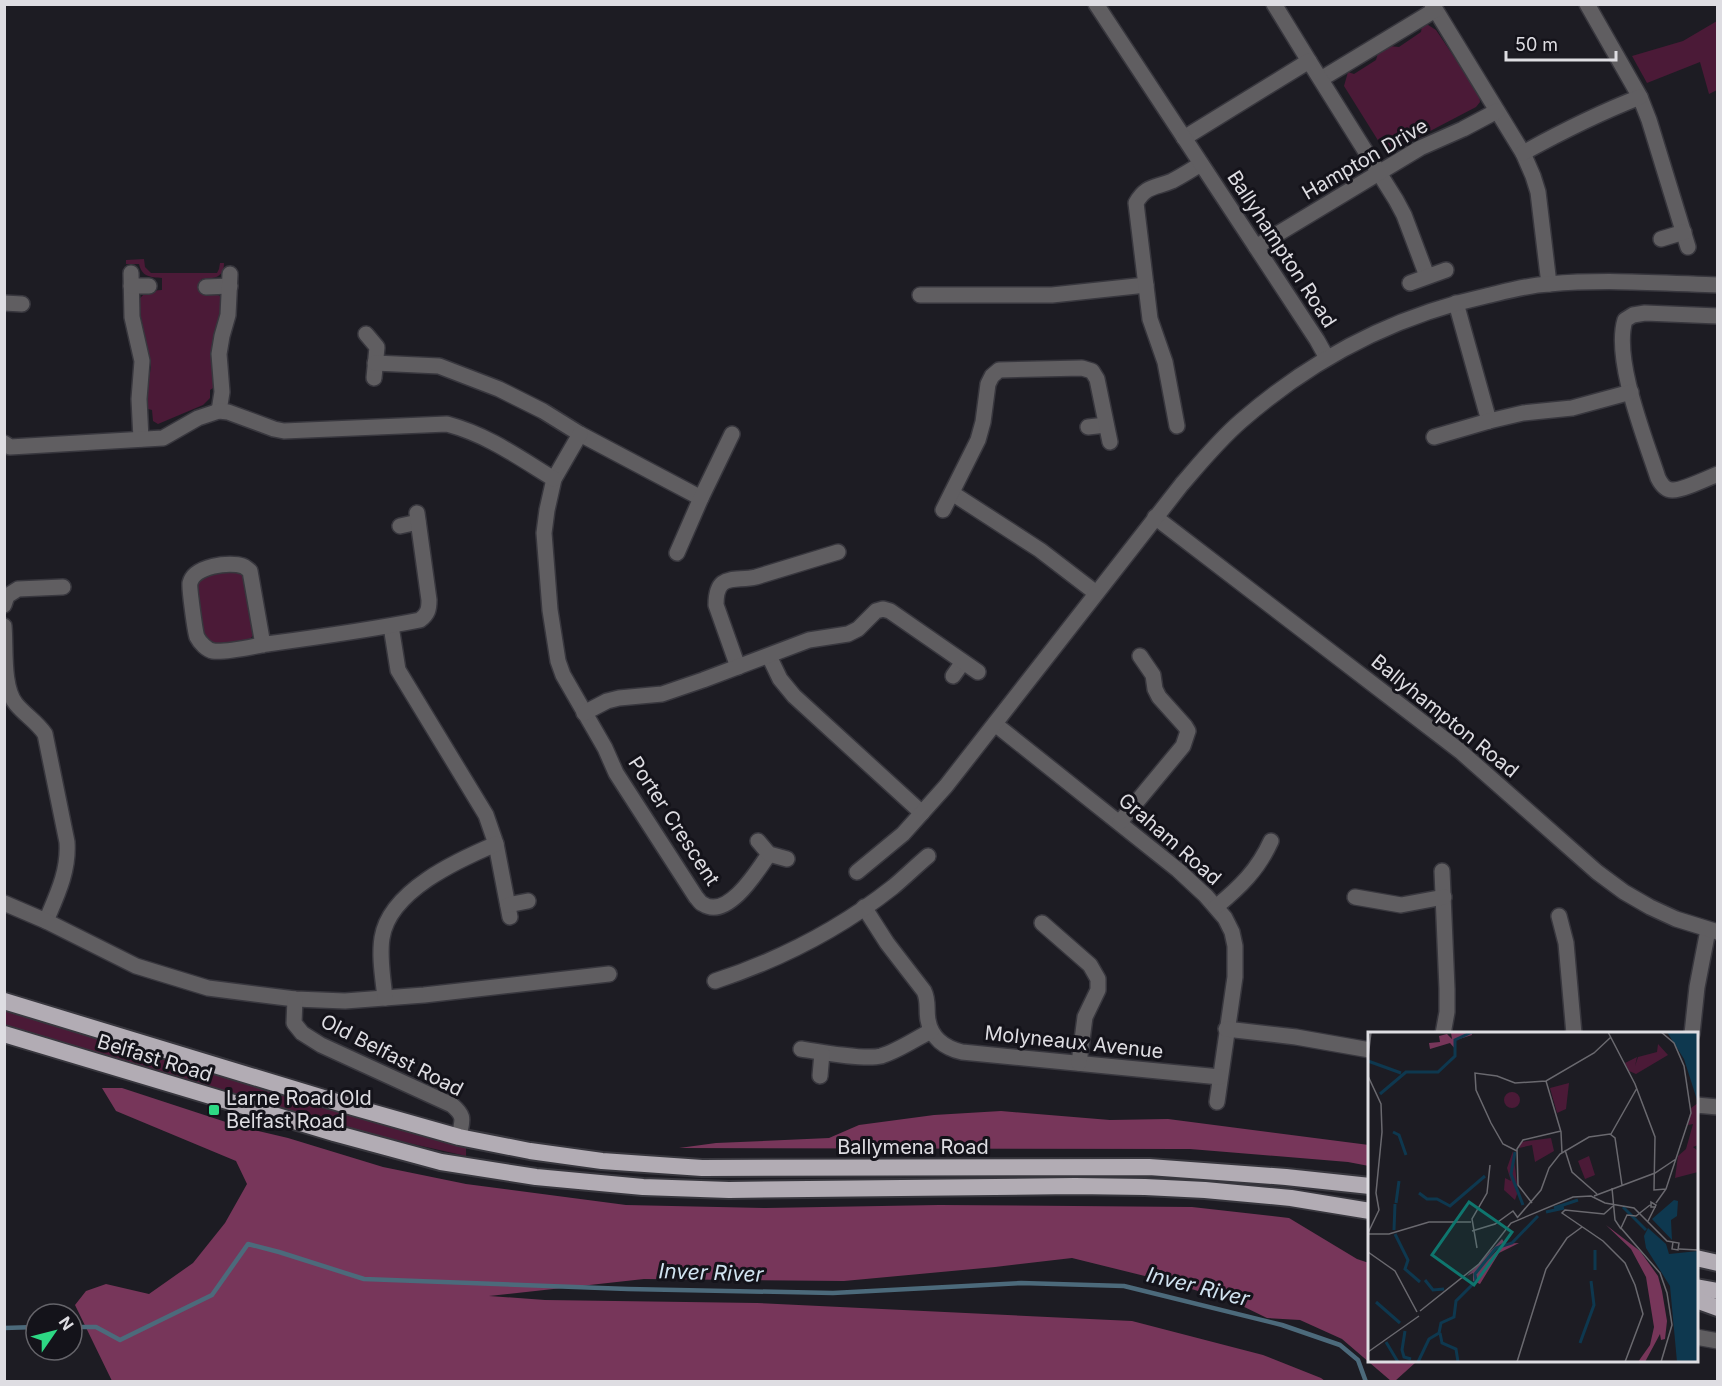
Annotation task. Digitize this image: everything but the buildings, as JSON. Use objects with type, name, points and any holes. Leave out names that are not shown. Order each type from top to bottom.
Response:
[{"type":"highway","name":"Belfast Road","points":[[4,1001],[459,1137]]},
{"type":"highway","name":"Belfast Road","points":[[4,1034],[334,1133],[441,1162],[467,1166]]},
{"type":"highway","name":"Ballymena Road","points":[[459,1137],[530,1151],[602,1161],[702,1167],[1149,1167],[1368,1186]]},
{"type":"highway","name":"Ballymena Road","points":[[467,1166],[536,1177],[643,1187],[741,1190],[1146,1186],[1291,1198],[1368,1211]]},
{"type":"highway","points":[[1698,1258],[1718,1263]]},
{"type":"highway","points":[[1698,1287],[1718,1291]]},
{"type":"highway","points":[[1698,1301],[1718,1308]]},
{"type":"street","name":"Ballyhampton Road","points":[[1096,4],[1327,358]]},
{"type":"street","points":[[1275,4],[1404,215],[1427,276]]},
{"type":"street","points":[[1587,4],[1640,97],[1688,247]]},
{"type":"street","points":[[1321,79],[1433,7],[1523,153],[1533,176],[1538,192],[1549,284]]},
{"type":"street","points":[[1184,138],[1309,61]]},
{"type":"street","points":[[1523,153],[1560,132],[1640,97]]},
{"type":"street","name":"Hampton Drive","points":[[1256,247],[1420,148],[1497,111]]},
{"type":"street","name":"Ballyhampton Road","points":[[1177,426],[1165,362],[1150,319],[1136,203],[1146,190],[1168,183],[1201,164]]},
{"type":"street","points":[[1661,239],[1684,231]]},
{"type":"street","points":[[1410,283],[1446,270]]},
{"type":"street","points":[[141,439],[139,399],[142,362],[132,317],[131,280],[149,286]]},
{"type":"street","points":[[206,287],[230,280],[228,315],[219,354],[222,392],[219,411]]},
{"type":"street","points":[[857,872],[894,842],[960,768],[1182,484],[1240,422],[1296,378],[1327,358],[1388,328],[1456,303],[1533,286],[1602,282],[1718,285]]},
{"type":"street","points":[[920,296],[1052,294],[1146,285]]},
{"type":"street","points":[[4,303],[22,304]]},
{"type":"street","points":[[1456,303],[1489,421]]},
{"type":"street","points":[[1718,316],[1635,314],[1625,320],[1622,333],[1622,353],[1631,392],[1658,478],[1664,487],[1677,490],[1718,474]]},
{"type":"street","points":[[366,334],[376,347],[374,378]]},
{"type":"street","points":[[375,363],[439,366],[499,389],[701,498]]},
{"type":"street","points":[[943,510],[980,435],[988,382],[999,370],[1089,369],[1097,379],[1110,442]]},
{"type":"street","points":[[1434,437],[1531,411],[1572,408],[1631,392]]},
{"type":"street","points":[[4,443],[10,447],[35,447],[164,438],[198,418],[219,411],[228,412],[274,429],[284,430],[447,424],[488,438],[554,479]]},
{"type":"street","points":[[1088,427],[1106,425]]},
{"type":"street","name":"Porter Crescent","points":[[580,434],[554,479],[544,532],[550,610],[558,661],[563,675],[605,748],[616,773],[696,897],[703,904],[713,907],[723,904],[743,890],[768,854]]},
{"type":"street","points":[[677,552],[732,434]]},
{"type":"street","points":[[952,493],[1040,550],[1096,593]]},
{"type":"street","name":"Ballyhampton Road","points":[[1155,517],[1460,751],[1597,872],[1624,892],[1650,907],[1713,931]]},
{"type":"street","points":[[262,645],[250,571],[243,566],[232,564],[210,566],[195,575],[190,583],[196,636],[202,645],[211,651],[262,645],[391,626],[420,620],[429,610],[429,600],[417,518],[400,526]]},
{"type":"street","points":[[738,667],[716,605],[716,594],[719,587],[726,580],[748,579],[838,552]]},
{"type":"street","points":[[4,605],[7,596],[18,589],[63,587]]},
{"type":"street","points":[[584,713],[619,698],[662,694],[809,640],[848,634],[876,611],[883,609],[890,610],[978,672]]},
{"type":"street","points":[[4,626],[7,685],[15,702],[40,726],[45,734],[67,842],[68,856],[65,875],[46,921]]},
{"type":"street","points":[[391,626],[398,670],[486,815],[496,844],[509,911],[528,901]]},
{"type":"street","points":[[769,656],[780,679],[794,696],[922,813]]},
{"type":"street","points":[[1120,822],[1183,746],[1188,732],[1159,697],[1153,675],[1140,656]]},
{"type":"street","points":[[953,676],[963,662]]},
{"type":"street","name":"Graham Road","points":[[995,724],[1179,870],[1216,906],[1228,923],[1236,956],[1235,978],[1217,1102]]},
{"type":"street","points":[[758,841],[768,854],[786,859]]},
{"type":"street","points":[[1216,906],[1240,887],[1259,864],[1270,841]]},
{"type":"street","points":[[385,998],[382,937],[387,919],[434,874],[496,844]]},
{"type":"street","points":[[726,982],[808,942],[864,908],[897,884],[928,856]]},
{"type":"street","points":[[1442,871],[1447,989],[1447,1012],[1443,1032]]},
{"type":"street","points":[[1355,897],[1401,905],[1444,897]]},
{"type":"street","points":[[4,903],[46,921],[136,966],[208,988],[295,999],[345,1001],[424,995],[609,974]]},
{"type":"street","points":[[801,1049],[877,1057],[931,1031],[926,994],[887,944],[864,908]]},
{"type":"street","points":[[1559,916],[1566,943],[1574,1032]]},
{"type":"street","points":[[1042,922],[1090,965],[1098,980],[1098,990],[1084,1017],[1079,1063]]},
{"type":"street","points":[[1692,1032],[1697,987],[1713,931]]},
{"type":"street","name":"Old Belfast Road","points":[[295,999],[294,1023],[302,1033],[350,1059],[452,1105],[463,1118],[459,1137]]},
{"type":"street","points":[[1226,1029],[1296,1037],[1368,1050]]},
{"type":"street","name":"Molyneaux Avenue","points":[[931,1031],[944,1045],[955,1050],[1220,1077]]},
{"type":"street","points":[[820,1076],[822,1053]]},
{"type":"street","points":[[1698,1105],[1718,1107]]},
{"type":"street","points":[[1698,1337],[1718,1341]]},
{"type":"shaded area","points":[[1717,21],[1717,90],[1709,94],[1700,62],[1647,83],[1632,56],[1683,41]]},
{"type":"shaded area","points":[[1425,23],[1436,30],[1479,94],[1480,102],[1476,107],[1392,151],[1384,150],[1344,86],[1348,72],[1354,74],[1376,60],[1378,53],[1389,46],[1399,47],[1421,32]]},
{"type":"shaded area","points":[[144,259],[145,267],[151,273],[217,273],[220,263],[224,263],[220,275],[201,279],[201,291],[217,294],[224,301],[216,386],[210,390],[210,398],[203,405],[158,424],[153,421],[152,410],[148,409],[151,367],[138,302],[151,291],[162,290],[162,278],[144,274],[139,264],[126,264],[126,260]]},
{"type":"shaded area","points":[[215,571],[239,571],[244,574],[254,634],[250,639],[219,644],[210,641],[204,633],[197,591],[199,581]]},
{"type":"shaded area","points":[[4,1011],[326,1108],[466,1147],[466,1156],[292,1112],[5,1025]]},
{"type":"shaded area","points":[[102,1088],[122,1088],[241,1127],[288,1138],[383,1167],[466,1184],[626,1205],[765,1208],[939,1205],[1192,1207],[1289,1218],[1357,1259],[1368,1263],[1368,1361],[1342,1339],[1300,1320],[1267,1318],[1232,1301],[1161,1280],[1072,1258],[844,1281],[644,1279],[489,1296],[545,1300],[757,1303],[1132,1321],[1263,1355],[1325,1381],[112,1381],[84,1323],[84,1302],[77,1302],[86,1291],[106,1284],[149,1294],[193,1263],[225,1223],[247,1184],[236,1161],[116,1111]]},
{"type":"shaded area","points":[[1001,1111],[1110,1120],[1168,1119],[1368,1145],[1368,1166],[1348,1162],[1190,1149],[679,1148],[716,1143],[829,1138],[859,1125],[934,1115]]},
{"type":"shaded area","points":[[1369,1362],[1416,1362],[1395,1381],[1391,1381]]},
{"type":"waterway","name":"Inver River","points":[[84,1327],[96,1327],[120,1340],[212,1295],[248,1244],[364,1279],[628,1289],[833,1293],[1021,1283],[1124,1286],[1282,1325],[1340,1345],[1358,1360],[1366,1382]]},
{"type":"waterway","name":"Inver River","points":[[4,1328],[24,1327]]},
{"type":"place","name":"Larne Road Old Belfast Road","points":[[214,1110]]}]
